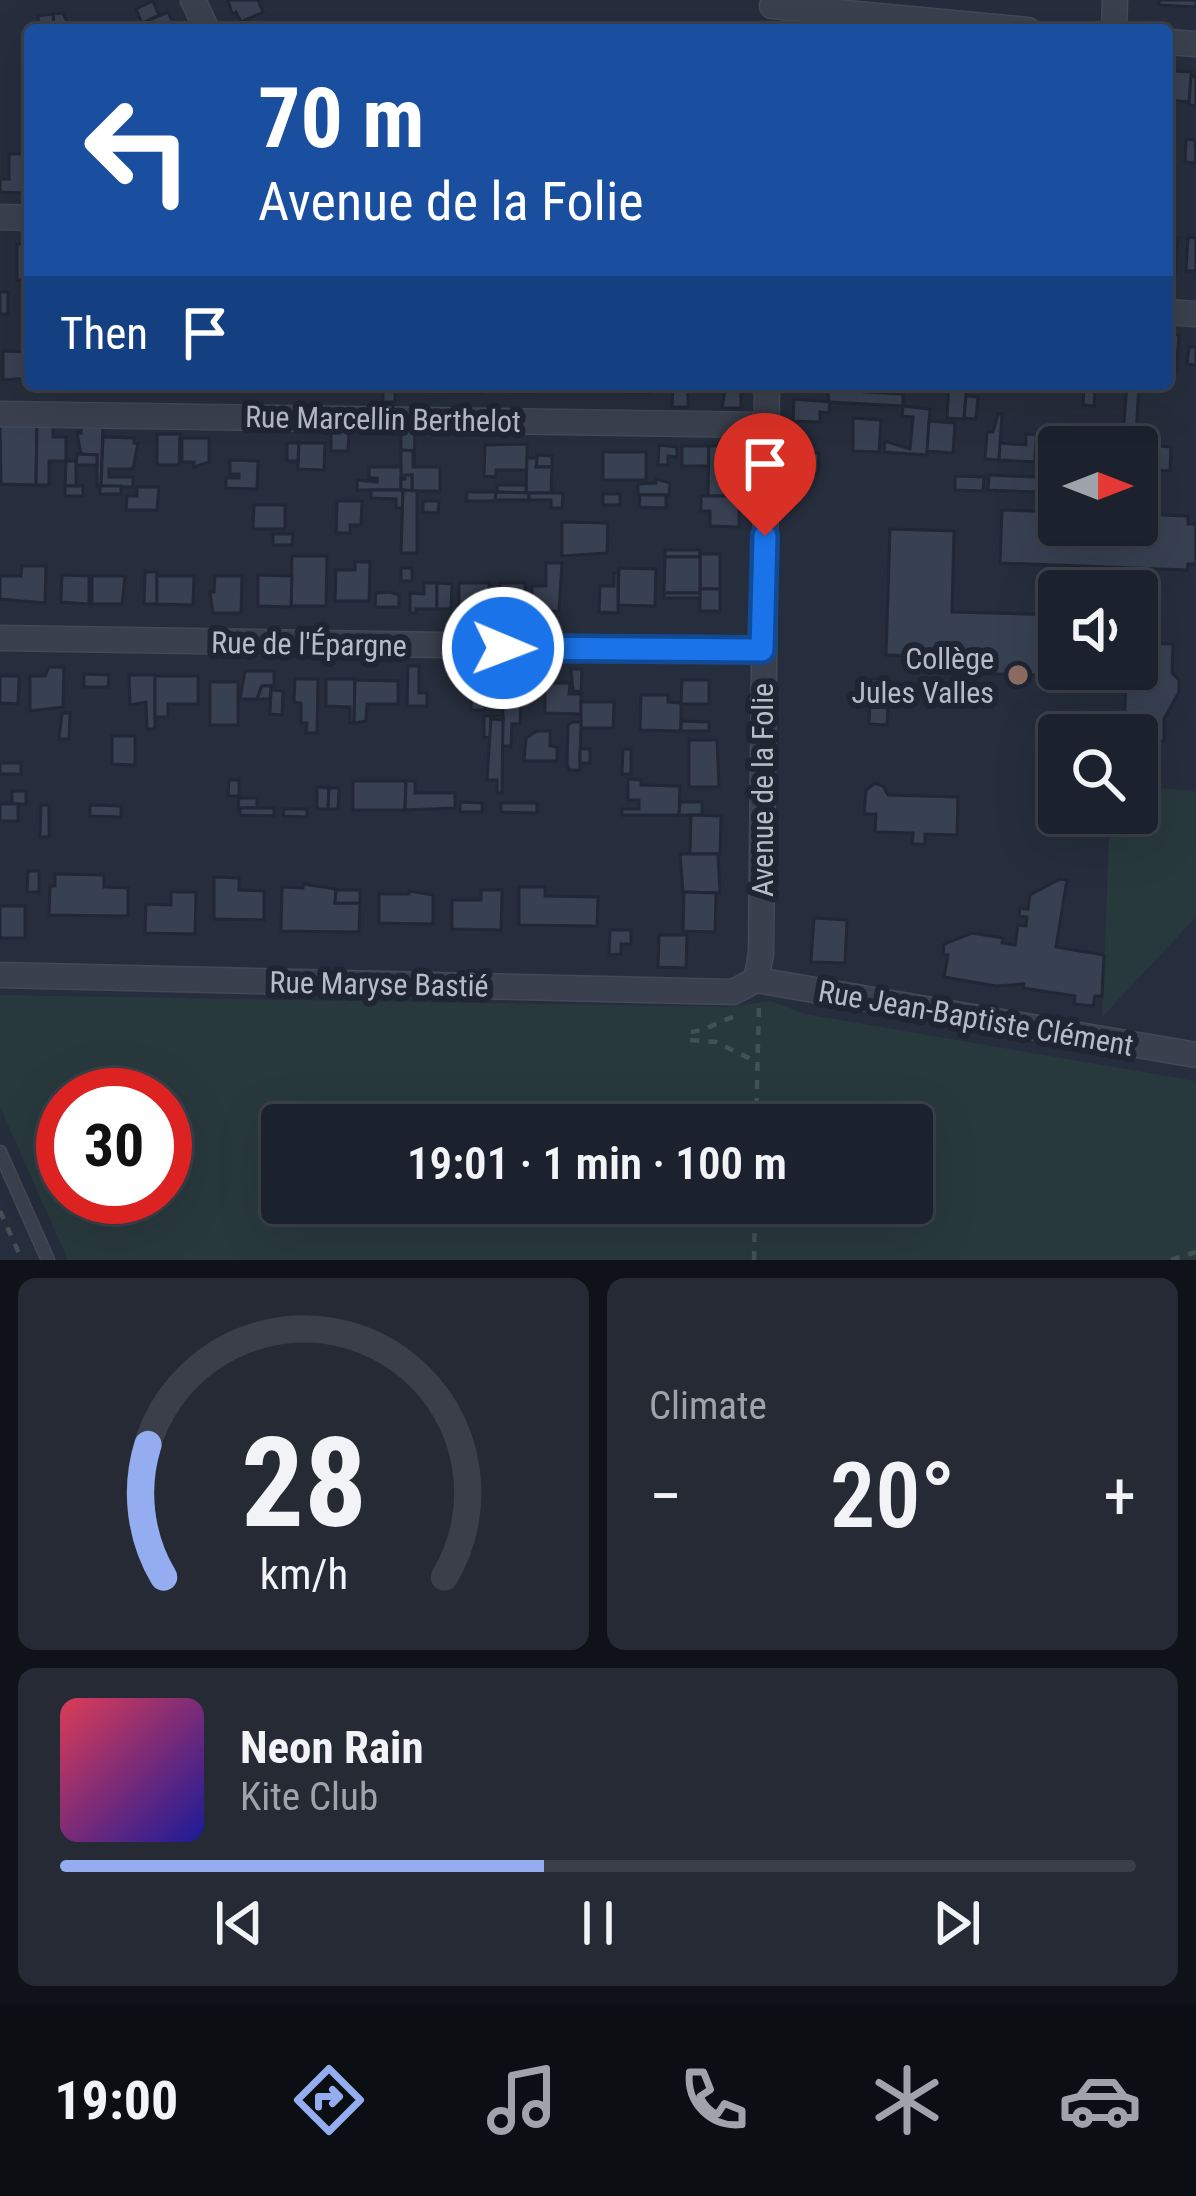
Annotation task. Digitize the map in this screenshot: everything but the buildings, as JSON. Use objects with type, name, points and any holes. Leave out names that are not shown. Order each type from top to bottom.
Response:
[{"type":"street","points":[[772,12],[943,24]]},
{"type":"street","name":"Avenue de la Folie","points":[[756,980],[767,390]]},
{"type":"street","name":"Rue Marcellin Berthelot","points":[[0,414],[767,425]]},
{"type":"street","name":"Rue de l'Épargne","points":[[0,638],[762,650]]},
{"type":"street","name":"Rue Maryse Bastié","points":[[0,975],[734,992],[756,980]]},
{"type":"street","name":"Rue Jean-Baptiste Clément","points":[[756,980],[1196,1055]]},
{"type":"lane","points":[[0,1152],[48,1260]]},
{"type":"path","points":[[738,1015],[690,1032],[691,1040],[716,1042],[757,1062]]},
{"type":"path","points":[[756,1104],[759,1016]]},
{"type":"path","points":[[0,1211],[22,1260]]},
{"type":"path","points":[[754,1260],[755,1224]]},
{"type":"path","points":[[1172,1260],[1196,1252]]},
{"type":"shaded area","points":[[1158,788],[1196,791],[1196,917],[1102,1017],[1109,834],[1158,834]]},
{"type":"shaded area","points":[[0,995],[730,1007],[771,1001],[805,1014],[1196,1081],[1196,1260],[68,1260],[52,1224],[192,1224],[192,1068],[36,1068],[36,1188],[0,1107]]},
{"type":"place","name":"Collège Jules Valles","points":[[1018,675]]},
{"type":"route","points":[[503,648],[762,650],[765,536]]}]
